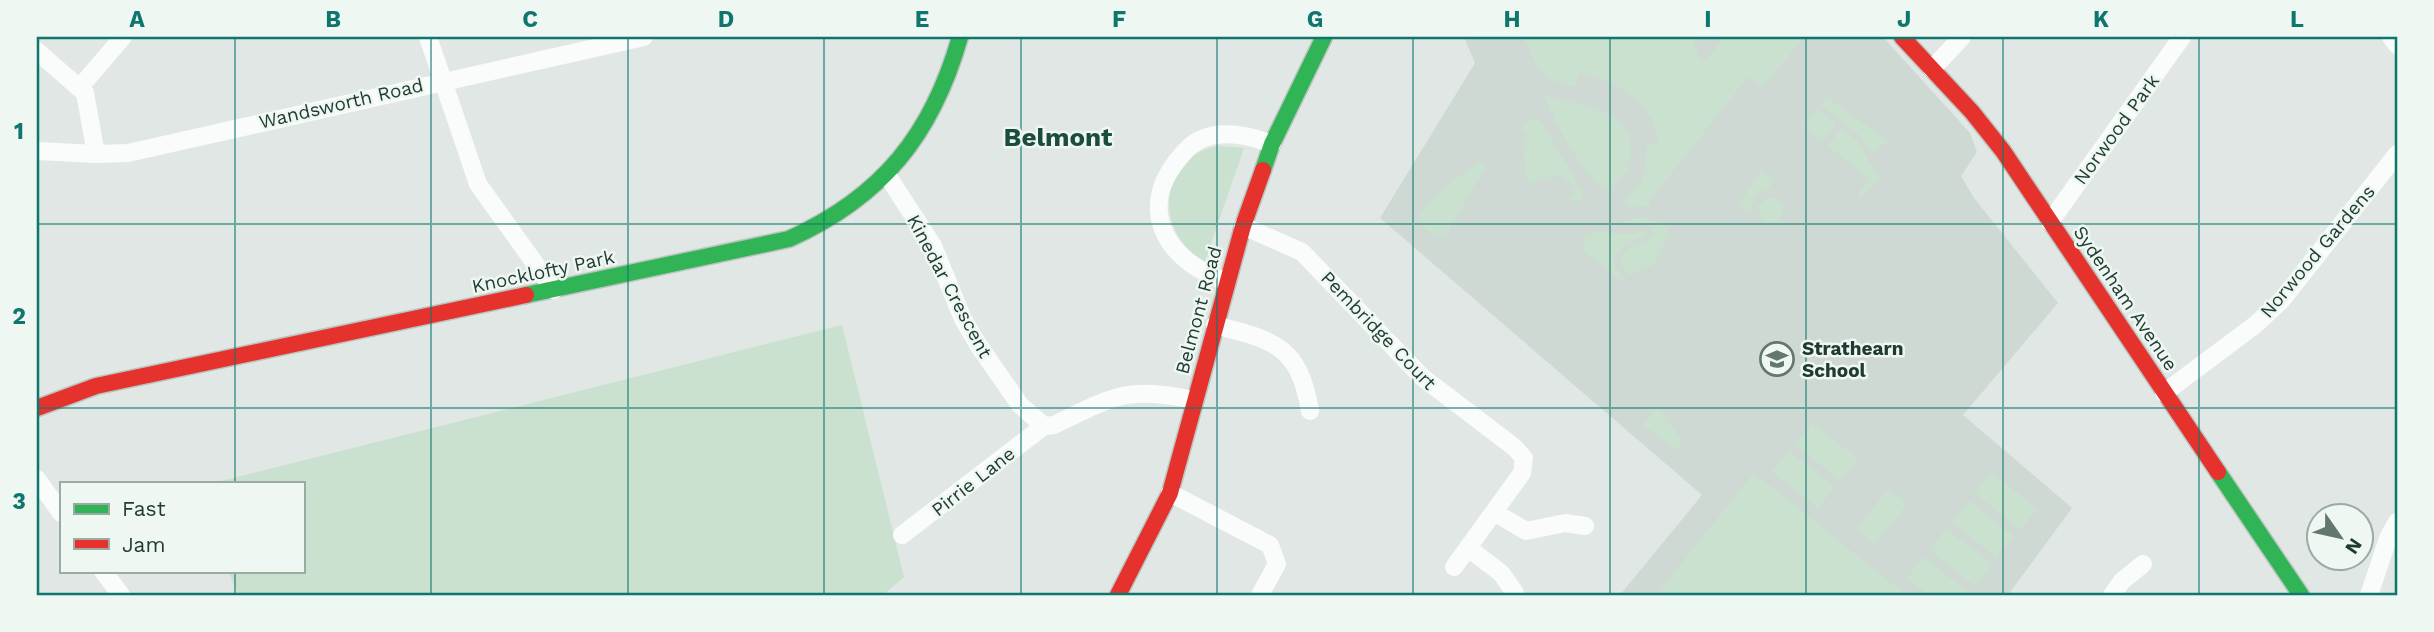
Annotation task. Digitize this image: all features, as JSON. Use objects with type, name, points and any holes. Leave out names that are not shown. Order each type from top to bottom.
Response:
[{"type":"street","points":[[80,87],[122,37]]},
{"type":"street","points":[[428,37],[478,184],[554,290]]},
{"type":"street","name":"Wandsworth Road","points":[[37,151],[96,155],[128,153],[443,80],[644,37]]},
{"type":"street","name":"Knocklofty Park","points":[[37,408],[96,386],[789,239],[837,218],[887,175],[909,149],[928,118],[946,81],[960,37]]},
{"type":"street","name":"Belmont Road","points":[[1118,595],[1170,494],[1243,226],[1272,144],[1324,37]]},
{"type":"street","name":"Sydenham Avenue","points":[[1902,37],[2003,151],[2301,595]]},
{"type":"street","points":[[1932,69],[1962,37]]},
{"type":"street","name":"Norwood Park","points":[[2050,222],[2182,37]]},
{"type":"street","points":[[2391,37],[2397,46]]},
{"type":"street","points":[[37,51],[80,87],[88,101],[96,155]]},
{"type":"street","points":[[1226,281],[1195,268],[1172,248],[1159,214],[1163,186],[1180,157],[1203,138],[1231,134],[1272,144]]},
{"type":"street","name":"Norwood Gardens","points":[[2164,393],[2255,325],[2281,301],[2397,154]]},
{"type":"street","name":"Kinedar Crescent","points":[[887,175],[933,246],[964,319],[979,346],[1020,405],[1044,426]]},
{"type":"street","name":"Pembridge Court","points":[[1243,226],[1303,252],[1422,377],[1520,452],[1524,468],[1454,567]]},
{"type":"street","points":[[1215,325],[1244,332],[1288,354],[1301,370],[1310,411]]},
{"type":"street","name":"Pirrie Lane","points":[[902,535],[1044,426],[1054,425],[1112,396],[1156,394],[1195,400]]},
{"type":"street","points":[[37,479],[60,512]]},
{"type":"street","points":[[1170,494],[1270,545],[1277,564],[1261,595]]},
{"type":"street","points":[[1494,512],[1526,531],[1565,523],[1585,526]]},
{"type":"street","points":[[2369,595],[2389,536],[2397,522]]},
{"type":"street","points":[[1468,548],[1501,573],[1515,593]]},
{"type":"street","points":[[2112,595],[2122,582],[2143,564]]},
{"type":"street","points":[[104,572],[121,595]]},
{"type":"shaded area","name":"Strathearn School","points":[[1464,37],[1883,37],[1970,133],[1977,152],[1961,176],[1974,198],[2058,303],[1963,415],[2072,508],[2008,595],[1620,595],[1702,495],[1380,218],[1475,63]]},
{"type":"green space","points":[[1524,37],[1691,37],[1702,63],[1726,37],[1804,37],[1763,87],[1748,77],[1650,200],[1650,205],[1631,208],[1624,201],[1642,177],[1646,163],[1646,146],[1659,143],[1649,115],[1631,95],[1607,82],[1579,73],[1576,87],[1546,76],[1537,65]]},
{"type":"green space","points":[[1544,96],[1604,112],[1626,130],[1631,143],[1630,160],[1619,181],[1607,188],[1589,173],[1571,148]]},
{"type":"green space","points":[[1827,97],[1889,142],[1879,146],[1872,154],[1860,136],[1821,105]]},
{"type":"green space","points":[[1817,109],[1836,123],[1822,141],[1803,127]]},
{"type":"green space","points":[[1539,119],[1582,190],[1581,201],[1569,200],[1576,188],[1557,174],[1546,182],[1542,178],[1529,185],[1523,145],[1527,132],[1522,129],[1529,120]]},
{"type":"green space","points":[[1841,128],[1856,140],[1880,178],[1861,198],[1858,195],[1870,179],[1828,146]]},
{"type":"green space","points":[[1220,146],[1244,148],[1205,261],[1188,248],[1176,232],[1170,214],[1169,196],[1174,179],[1184,163],[1199,152]]},
{"type":"green space","points":[[1480,162],[1485,164],[1485,168],[1447,233],[1437,236],[1422,227],[1419,217],[1424,208],[1446,186]]},
{"type":"green space","points":[[1761,170],[1774,180],[1768,189],[1759,192],[1750,209],[1745,211],[1738,206]]},
{"type":"green space","points":[[1771,198],[1779,202],[1783,210],[1779,218],[1771,222],[1763,218],[1759,210],[1763,202]]},
{"type":"green space","points":[[1642,217],[1662,223],[1669,234],[1653,265],[1629,275],[1620,264],[1621,258],[1631,247],[1651,238],[1653,231],[1647,224],[1629,226],[1624,221]]},
{"type":"green space","points":[[1600,230],[1616,235],[1647,231],[1647,235],[1625,244],[1614,257],[1615,269],[1625,279],[1622,282],[1583,250],[1584,238]]},
{"type":"green space","points":[[842,325],[904,577],[883,595],[238,595],[228,572],[304,572],[304,482],[217,482]]},
{"type":"green space","points":[[1657,408],[1666,414],[1670,425],[1682,439],[1679,451],[1643,425]]},
{"type":"green space","points":[[1812,423],[1858,459],[1841,481],[1795,445]]},
{"type":"green space","points":[[1789,451],[1835,487],[1818,508],[1772,472]]},
{"type":"green space","points":[[1992,472],[2037,509],[2020,530],[1975,493]]},
{"type":"green space","points":[[1754,473],[1906,595],[1666,595],[1660,590]]},
{"type":"green space","points":[[1888,489],[1907,504],[1875,544],[1857,529]]},
{"type":"green space","points":[[1969,501],[2014,537],[1997,558],[1952,522]]},
{"type":"green space","points":[[1946,529],[1992,564],[1975,586],[1929,550]]},
{"type":"green space","points":[[1924,557],[1969,593],[1929,595],[1907,578]]},
{"type":"traffic: fast","points":[[526,295],[789,239],[822,222],[851,204],[899,159],[935,104],[960,37]]},
{"type":"traffic: fast","points":[[1263,170],[1272,144],[1324,37]]},
{"type":"traffic: fast","points":[[2218,472],[2301,595]]},
{"type":"traffic: jam","points":[[1902,37],[1972,112],[2003,151],[2218,472]]},
{"type":"traffic: jam","points":[[1118,595],[1170,493],[1243,226],[1263,170]]},
{"type":"traffic: jam","points":[[37,408],[96,386],[526,295]]},
{"type":"place","name":"Strathearn School","points":[[1777,359]]},
{"type":"district","name":"Belmont","points":[[1058,137]]}]
